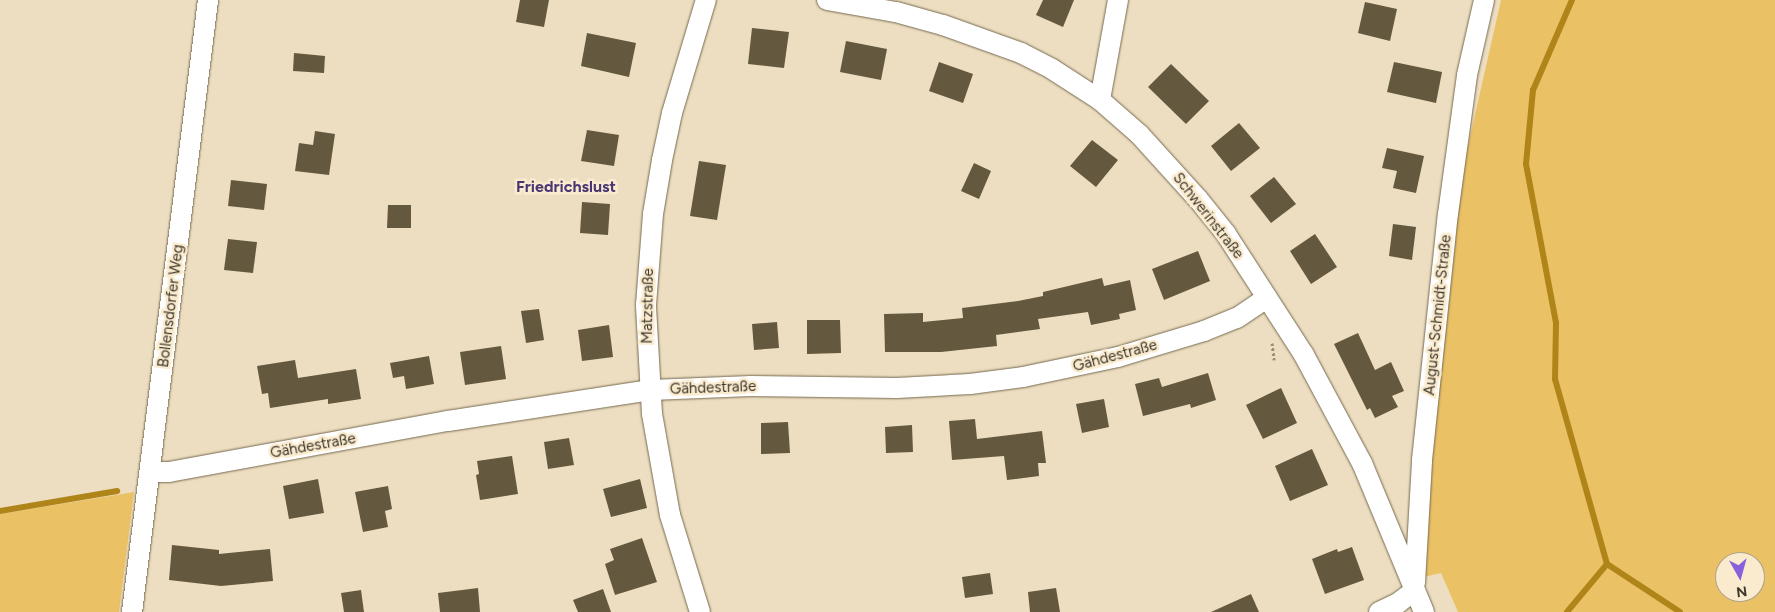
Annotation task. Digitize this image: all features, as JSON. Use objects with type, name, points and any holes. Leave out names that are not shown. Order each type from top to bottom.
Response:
[{"type":"street","name":"Bollensdorfer Weg","points":[[132,612],[151,472],[208,0]]},
{"type":"street","name":"Matzstraße","points":[[700,612],[670,515],[651,390],[646,305],[653,214],[672,113],[706,0]]},
{"type":"street","name":"Schwerinstraße","points":[[827,0],[896,12],[982,38],[1021,53],[1052,69],[1100,100],[1139,134],[1198,198],[1226,234],[1304,355],[1362,463],[1391,528],[1424,612]]},
{"type":"street","points":[[1100,100],[1118,0]]},
{"type":"street","name":"August-Schmidt-Straße","points":[[1415,590],[1422,460],[1448,214],[1467,75],[1484,0]]},
{"type":"street","name":"Gähdestraße","points":[[151,472],[170,472],[458,419],[651,390],[751,386],[897,388],[970,384],[1023,377],[1118,357],[1187,336],[1237,318],[1267,298]]},
{"type":"street","points":[[1379,612],[1398,603],[1415,590]]},
{"type":"shaded area","points":[[1501,0],[1775,0],[1775,612],[1458,612],[1441,573],[1419,578],[1460,181]]},
{"type":"shaded area","points":[[134,492],[119,612],[0,612],[0,514]]},
{"type":"building","points":[[520,0],[549,0],[544,27],[516,22]]},
{"type":"building","points":[[1043,0],[1074,0],[1063,27],[1036,15]]},
{"type":"building","points":[[1365,2],[1397,9],[1390,41],[1358,33]]},
{"type":"building","points":[[752,28],[789,32],[784,68],[748,64]]},
{"type":"building","points":[[587,33],[636,43],[629,77],[581,66]]},
{"type":"building","points":[[846,41],[887,49],[881,80],[840,72]]},
{"type":"building","points":[[294,53],[325,56],[324,73],[293,71]]},
{"type":"building","points":[[939,62],[973,74],[963,103],[929,91]]},
{"type":"building","points":[[1394,62],[1442,72],[1436,103],[1387,92]]},
{"type":"building","points":[[1171,64],[1209,101],[1186,124],[1148,87]]},
{"type":"building","points":[[1239,123],[1260,148],[1231,171],[1211,146]]},
{"type":"building","points":[[587,130],[619,135],[614,166],[581,161]]},
{"type":"building","points":[[315,131],[335,134],[329,175],[295,171],[299,143],[313,145]]},
{"type":"building","points":[[1092,140],[1118,160],[1096,187],[1070,166]]},
{"type":"building","points":[[1387,148],[1424,156],[1416,193],[1393,188],[1397,171],[1382,168]]},
{"type":"building","points":[[699,161],[726,165],[717,220],[690,216]]},
{"type":"building","points":[[974,163],[991,171],[979,199],[961,191]]},
{"type":"building","points":[[1274,177],[1296,204],[1271,223],[1250,196]]},
{"type":"building","points":[[231,180],[267,184],[264,210],[228,206]]},
{"type":"building","points":[[582,202],[610,204],[608,235],[580,233]]},
{"type":"building","points":[[388,205],[411,205],[411,228],[387,228]]},
{"type":"building","points":[[1393,224],[1416,227],[1412,260],[1389,256]]},
{"type":"building","points":[[1315,234],[1337,267],[1311,284],[1290,251]]},
{"type":"building","points":[[228,239],[257,242],[253,273],[224,270]]},
{"type":"building","points":[[1198,251],[1210,281],[1164,300],[1152,269]]},
{"type":"building","points":[[1102,278],[1104,286],[1130,280],[1136,310],[1119,314],[1120,319],[1091,325],[1088,312],[1038,319],[1040,329],[996,335],[997,346],[941,352],[885,352],[884,314],[923,313],[923,322],[963,318],[962,308],[1043,296],[1043,292]]},
{"type":"building","points":[[539,309],[544,340],[526,343],[521,311]]},
{"type":"building","points":[[807,320],[840,320],[841,353],[807,354]]},
{"type":"building","points":[[777,322],[779,348],[754,350],[752,324]]},
{"type":"building","points":[[609,325],[613,357],[582,361],[578,330]]},
{"type":"building","points":[[1358,333],[1375,370],[1391,362],[1404,391],[1392,396],[1398,407],[1375,418],[1370,408],[1367,410],[1334,344]]},
{"type":"building","points":[[501,346],[506,379],[465,385],[460,352]]},
{"type":"building","points":[[429,356],[434,384],[406,389],[404,376],[393,378],[390,363]]},
{"type":"building","points":[[295,360],[298,378],[356,369],[361,399],[328,404],[328,399],[270,408],[268,393],[262,394],[257,366]]},
{"type":"building","points":[[1208,373],[1216,400],[1191,408],[1190,404],[1143,416],[1135,384],[1159,378],[1162,387]]},
{"type":"building","points":[[1281,388],[1297,423],[1263,439],[1246,405]]},
{"type":"building","points":[[1104,399],[1109,427],[1082,433],[1076,404]]},
{"type":"building","points":[[975,419],[977,439],[1042,431],[1046,463],[1038,463],[1039,476],[1007,480],[1004,456],[952,460],[949,421]]},
{"type":"building","points":[[788,422],[790,453],[761,454],[761,423]]},
{"type":"building","points":[[912,425],[913,452],[886,453],[885,427]]},
{"type":"building","points":[[569,438],[574,465],[548,469],[544,442]]},
{"type":"building","points":[[1312,449],[1328,485],[1290,501],[1275,466]]},
{"type":"building","points":[[512,456],[518,494],[480,500],[476,475],[479,474],[477,461]]},
{"type":"building","points":[[318,479],[324,513],[289,519],[283,486]]},
{"type":"building","points":[[640,479],[647,508],[611,517],[603,489]]},
{"type":"building","points":[[388,486],[392,509],[385,511],[388,527],[363,532],[355,492]]},
{"type":"building","points":[[642,538],[657,582],[615,595],[605,564],[614,560],[610,549]]},
{"type":"building","points":[[172,545],[219,550],[219,554],[270,549],[273,581],[221,586],[169,580]]},
{"type":"building","points":[[1352,547],[1364,580],[1325,594],[1312,559],[1337,549],[1338,552]]},
{"type":"building","points":[[990,573],[993,594],[965,598],[962,577]]},
{"type":"building","points":[[478,588],[480,612],[440,612],[438,593]]},
{"type":"building","points":[[1056,588],[1060,612],[1030,612],[1028,592]]},
{"type":"building","points":[[603,589],[611,612],[578,612],[573,600]]},
{"type":"building","points":[[361,590],[364,612],[344,612],[341,593]]},
{"type":"building","points":[[1251,594],[1259,612],[1211,612]]},
{"type":"waterway","points":[[1572,0],[1533,90],[1526,164],[1556,323],[1555,379],[1607,564],[1680,612]]},
{"type":"waterway","points":[[0,511],[117,491]]},
{"type":"waterway","points":[[1567,612],[1607,564]]},
{"type":"district","name":"Friedrichslust","points":[[566,187]]}]
